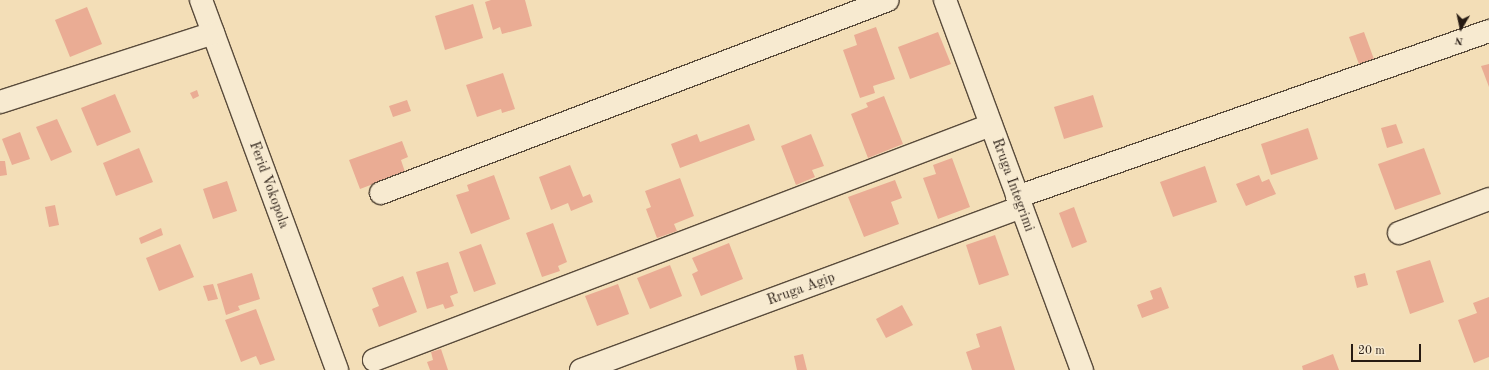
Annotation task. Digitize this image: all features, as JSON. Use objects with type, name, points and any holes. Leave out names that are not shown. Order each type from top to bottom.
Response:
[{"type":"street","name":"Ferid Vokopola","points":[[201,0],[337,370]]},
{"type":"street","points":[[381,193],[888,0]]},
{"type":"street","name":"Rruga Integrimi","points":[[945,0],[1082,370]]},
{"type":"street","name":"Rruga Agip","points":[[581,370],[1019,202],[1489,31]]},
{"type":"street","points":[[0,102],[213,33]]},
{"type":"street","points":[[374,360],[991,125]]},
{"type":"street","points":[[1399,233],[1489,199]]},
{"type":"building","points":[[491,0],[525,0],[532,26],[502,34],[500,27],[493,30],[485,2]]},
{"type":"building","points":[[473,4],[483,38],[445,50],[435,16]]},
{"type":"building","points":[[87,7],[102,44],[70,57],[55,20]]},
{"type":"building","points":[[876,27],[895,79],[873,86],[875,93],[860,98],[843,50],[857,45],[854,35]]},
{"type":"building","points":[[938,32],[951,64],[910,79],[898,47]]},
{"type":"building","points":[[1364,32],[1375,62],[1360,67],[1349,37]]},
{"type":"building","points":[[1489,64],[1489,87],[1481,66]]},
{"type":"building","points":[[503,73],[515,109],[502,113],[501,109],[477,117],[466,85]]},
{"type":"building","points":[[197,90],[199,96],[193,99],[190,93]]},
{"type":"building","points":[[115,94],[131,132],[97,146],[81,108]]},
{"type":"building","points":[[1093,95],[1103,127],[1064,139],[1054,107]]},
{"type":"building","points":[[884,96],[903,144],[868,158],[851,114],[868,107],[866,103]]},
{"type":"building","points":[[407,100],[411,111],[393,117],[389,106]]},
{"type":"building","points":[[57,119],[72,152],[51,161],[36,127]]},
{"type":"building","points":[[749,124],[755,140],[680,168],[671,144],[697,134],[700,142]]},
{"type":"building","points":[[1396,124],[1403,143],[1387,148],[1381,128]]},
{"type":"building","points":[[1308,128],[1318,159],[1271,175],[1261,144]]},
{"type":"building","points":[[20,132],[30,159],[12,165],[2,139]]},
{"type":"building","points":[[811,134],[824,166],[812,170],[815,177],[796,185],[781,146]]},
{"type":"building","points":[[402,141],[408,157],[401,160],[405,172],[360,189],[349,160]]},
{"type":"building","points":[[139,148],[153,182],[116,196],[103,163]]},
{"type":"building","points":[[1424,148],[1441,194],[1395,210],[1378,164]]},
{"type":"building","points":[[952,158],[970,207],[938,219],[923,178],[936,174],[933,165]]},
{"type":"building","points":[[0,161],[5,161],[7,175],[0,176]]},
{"type":"building","points":[[570,165],[583,197],[590,194],[593,202],[571,211],[568,203],[551,210],[539,177]]},
{"type":"building","points":[[1205,166],[1217,202],[1173,217],[1160,182]]},
{"type":"building","points":[[494,175],[510,219],[471,234],[456,195],[469,191],[467,185]]},
{"type":"building","points":[[1259,175],[1262,182],[1269,179],[1276,194],[1246,206],[1236,184]]},
{"type":"building","points":[[680,178],[694,216],[674,224],[677,231],[657,238],[646,209],[651,207],[645,191]]},
{"type":"building","points":[[895,180],[902,198],[891,202],[899,224],[864,237],[848,197]]},
{"type":"building","points":[[227,181],[237,211],[213,219],[203,189]]},
{"type":"building","points":[[55,205],[59,225],[49,227],[45,207]]},
{"type":"building","points":[[1074,207],[1087,242],[1072,248],[1059,213]]},
{"type":"building","points":[[553,223],[567,262],[558,266],[560,271],[542,277],[526,233]]},
{"type":"building","points":[[161,228],[163,235],[141,244],[139,238]]},
{"type":"building","points":[[995,235],[1009,275],[979,285],[966,245]]},
{"type":"building","points":[[729,243],[743,279],[701,296],[692,274],[698,271],[692,258]]},
{"type":"building","points":[[180,244],[194,277],[159,291],[146,258]]},
{"type":"building","points":[[481,244],[496,284],[474,292],[459,252]]},
{"type":"building","points":[[1430,260],[1444,302],[1410,314],[1396,271]]},
{"type":"building","points":[[448,262],[458,293],[450,296],[454,306],[445,309],[443,304],[427,309],[416,272]]},
{"type":"building","points":[[670,265],[682,296],[650,309],[637,278]]},
{"type":"building","points":[[252,273],[260,299],[238,306],[240,310],[226,315],[217,284]]},
{"type":"building","points":[[1365,273],[1368,285],[1357,288],[1354,276]]},
{"type":"building","points":[[403,276],[417,312],[379,327],[372,309],[379,306],[372,288]]},
{"type":"building","points":[[213,284],[218,299],[208,301],[203,286]]},
{"type":"building","points":[[618,284],[629,314],[597,326],[585,296]]},
{"type":"building","points":[[1161,287],[1169,308],[1142,318],[1137,305],[1153,299],[1150,291]]},
{"type":"building","points":[[1489,297],[1489,357],[1474,363],[1458,320],[1477,313],[1473,303]]},
{"type":"building","points":[[902,305],[913,325],[886,338],[876,319]]},
{"type":"building","points":[[256,309],[275,360],[260,365],[256,356],[241,362],[225,320]]},
{"type":"building","points":[[1001,326],[1015,370],[972,370],[966,352],[980,347],[976,334]]},
{"type":"building","points":[[441,349],[448,370],[430,370],[427,362],[433,360],[431,352]]},
{"type":"building","points":[[803,354],[807,370],[797,370],[794,356]]},
{"type":"building","points":[[1333,354],[1339,370],[1303,370],[1302,366]]}]
